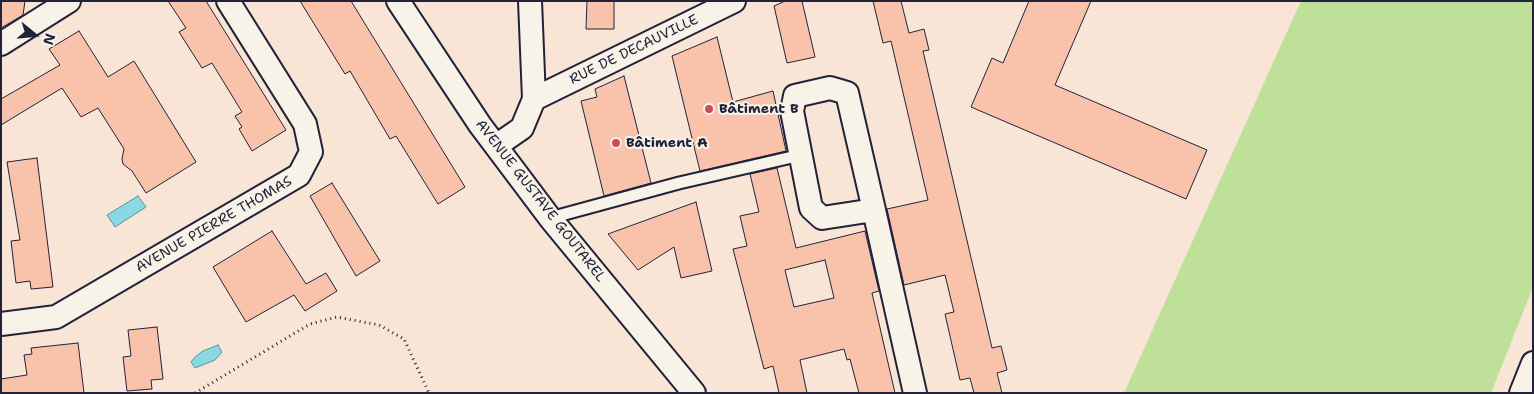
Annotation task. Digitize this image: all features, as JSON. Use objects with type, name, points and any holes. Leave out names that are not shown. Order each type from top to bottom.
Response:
[{"type":"street","name":"AVENUE PIERRE THOMAS","points":[[1,324],[56,317],[299,175],[312,152],[305,124],[228,1]]},
{"type":"street","name":"AVENUE GUSTAVE GOUTAREL","points":[[398,1],[480,125],[550,218],[694,393]]},
{"type":"street","points":[[496,146],[522,128],[534,99],[530,1]]},
{"type":"street","name":"RUE DE DECAUVILLE","points":[[534,99],[734,1]]},
{"type":"street","points":[[1,44],[55,5]]},
{"type":"street","points":[[874,210],[822,218],[811,208],[792,111],[795,96],[830,88],[847,93],[874,210],[915,393]]},
{"type":"street","points":[[1521,393],[1533,363]]},
{"type":"lane","points":[[550,218],[679,183],[801,155]]},
{"type":"path","points":[[195,393],[310,324],[337,317],[379,325],[404,339],[429,393]]},
{"type":"green space","points":[[1301,1],[1533,1],[1533,287],[1491,393],[1124,393]]},
{"type":"water","points":[[138,196],[146,207],[115,227],[107,215]]},
{"type":"water","points":[[218,345],[222,352],[215,360],[195,368],[191,362],[195,357],[203,351]]},
{"type":"building","points":[[1,1],[25,1],[23,15],[1,28]]},
{"type":"building","points":[[168,1],[206,1],[286,130],[252,151],[239,129],[242,127],[235,116],[242,112],[212,63],[202,68],[179,32],[186,28]]},
{"type":"building","points":[[300,1],[351,1],[465,187],[438,204],[396,136],[390,139],[350,71],[345,74]]},
{"type":"building","points":[[587,1],[614,1],[614,29],[586,29]]},
{"type":"building","points":[[785,1],[802,1],[815,57],[787,63],[774,6]]},
{"type":"building","points":[[873,1],[901,1],[909,33],[924,29],[929,50],[923,51],[992,348],[1001,346],[1007,370],[997,373],[1002,393],[974,393],[970,378],[960,380],[945,314],[954,312],[945,275],[904,285],[887,209],[928,200],[891,41],[883,43]]},
{"type":"building","points":[[1029,1],[1091,1],[1055,85],[1207,150],[1186,199],[971,107],[992,58],[1003,63]]},
{"type":"building","points":[[79,31],[108,77],[134,61],[196,162],[146,193],[132,171],[123,164],[124,149],[98,108],[81,117],[62,88],[1,125],[1,99],[60,65],[49,49]]},
{"type":"building","name":"Bâtiment B","points":[[717,37],[733,102],[773,91],[786,151],[700,171],[672,56]]},
{"type":"building","name":"Bâtiment A","points":[[624,76],[651,183],[604,196],[581,101],[597,97],[595,89]]},
{"type":"building","points":[[37,158],[53,287],[31,289],[30,281],[16,283],[11,241],[20,240],[7,162]]},
{"type":"building","points":[[777,168],[796,248],[865,231],[879,291],[872,293],[895,393],[859,393],[850,359],[847,360],[844,349],[800,360],[807,393],[779,393],[773,366],[764,369],[733,249],[747,246],[740,216],[759,212],[750,174]],"holes":[[[825,260],[834,298],[794,307],[785,270]]]},
{"type":"building","points":[[332,183],[380,261],[356,276],[310,196]]},
{"type":"building","points":[[696,202],[712,271],[681,278],[674,247],[638,270],[608,234]]},
{"type":"building","points":[[272,231],[306,284],[326,273],[337,291],[305,311],[294,295],[246,322],[213,267]]},
{"type":"building","points":[[157,327],[163,379],[151,380],[152,389],[127,391],[123,357],[131,356],[128,330]]},
{"type":"building","points":[[78,343],[84,393],[1,393],[1,379],[27,375],[24,355],[32,354],[31,348]]},
{"type":"place","name":"Bâtiment B","points":[[709,109]]},
{"type":"place","name":"Bâtiment A","points":[[616,143]]}]
